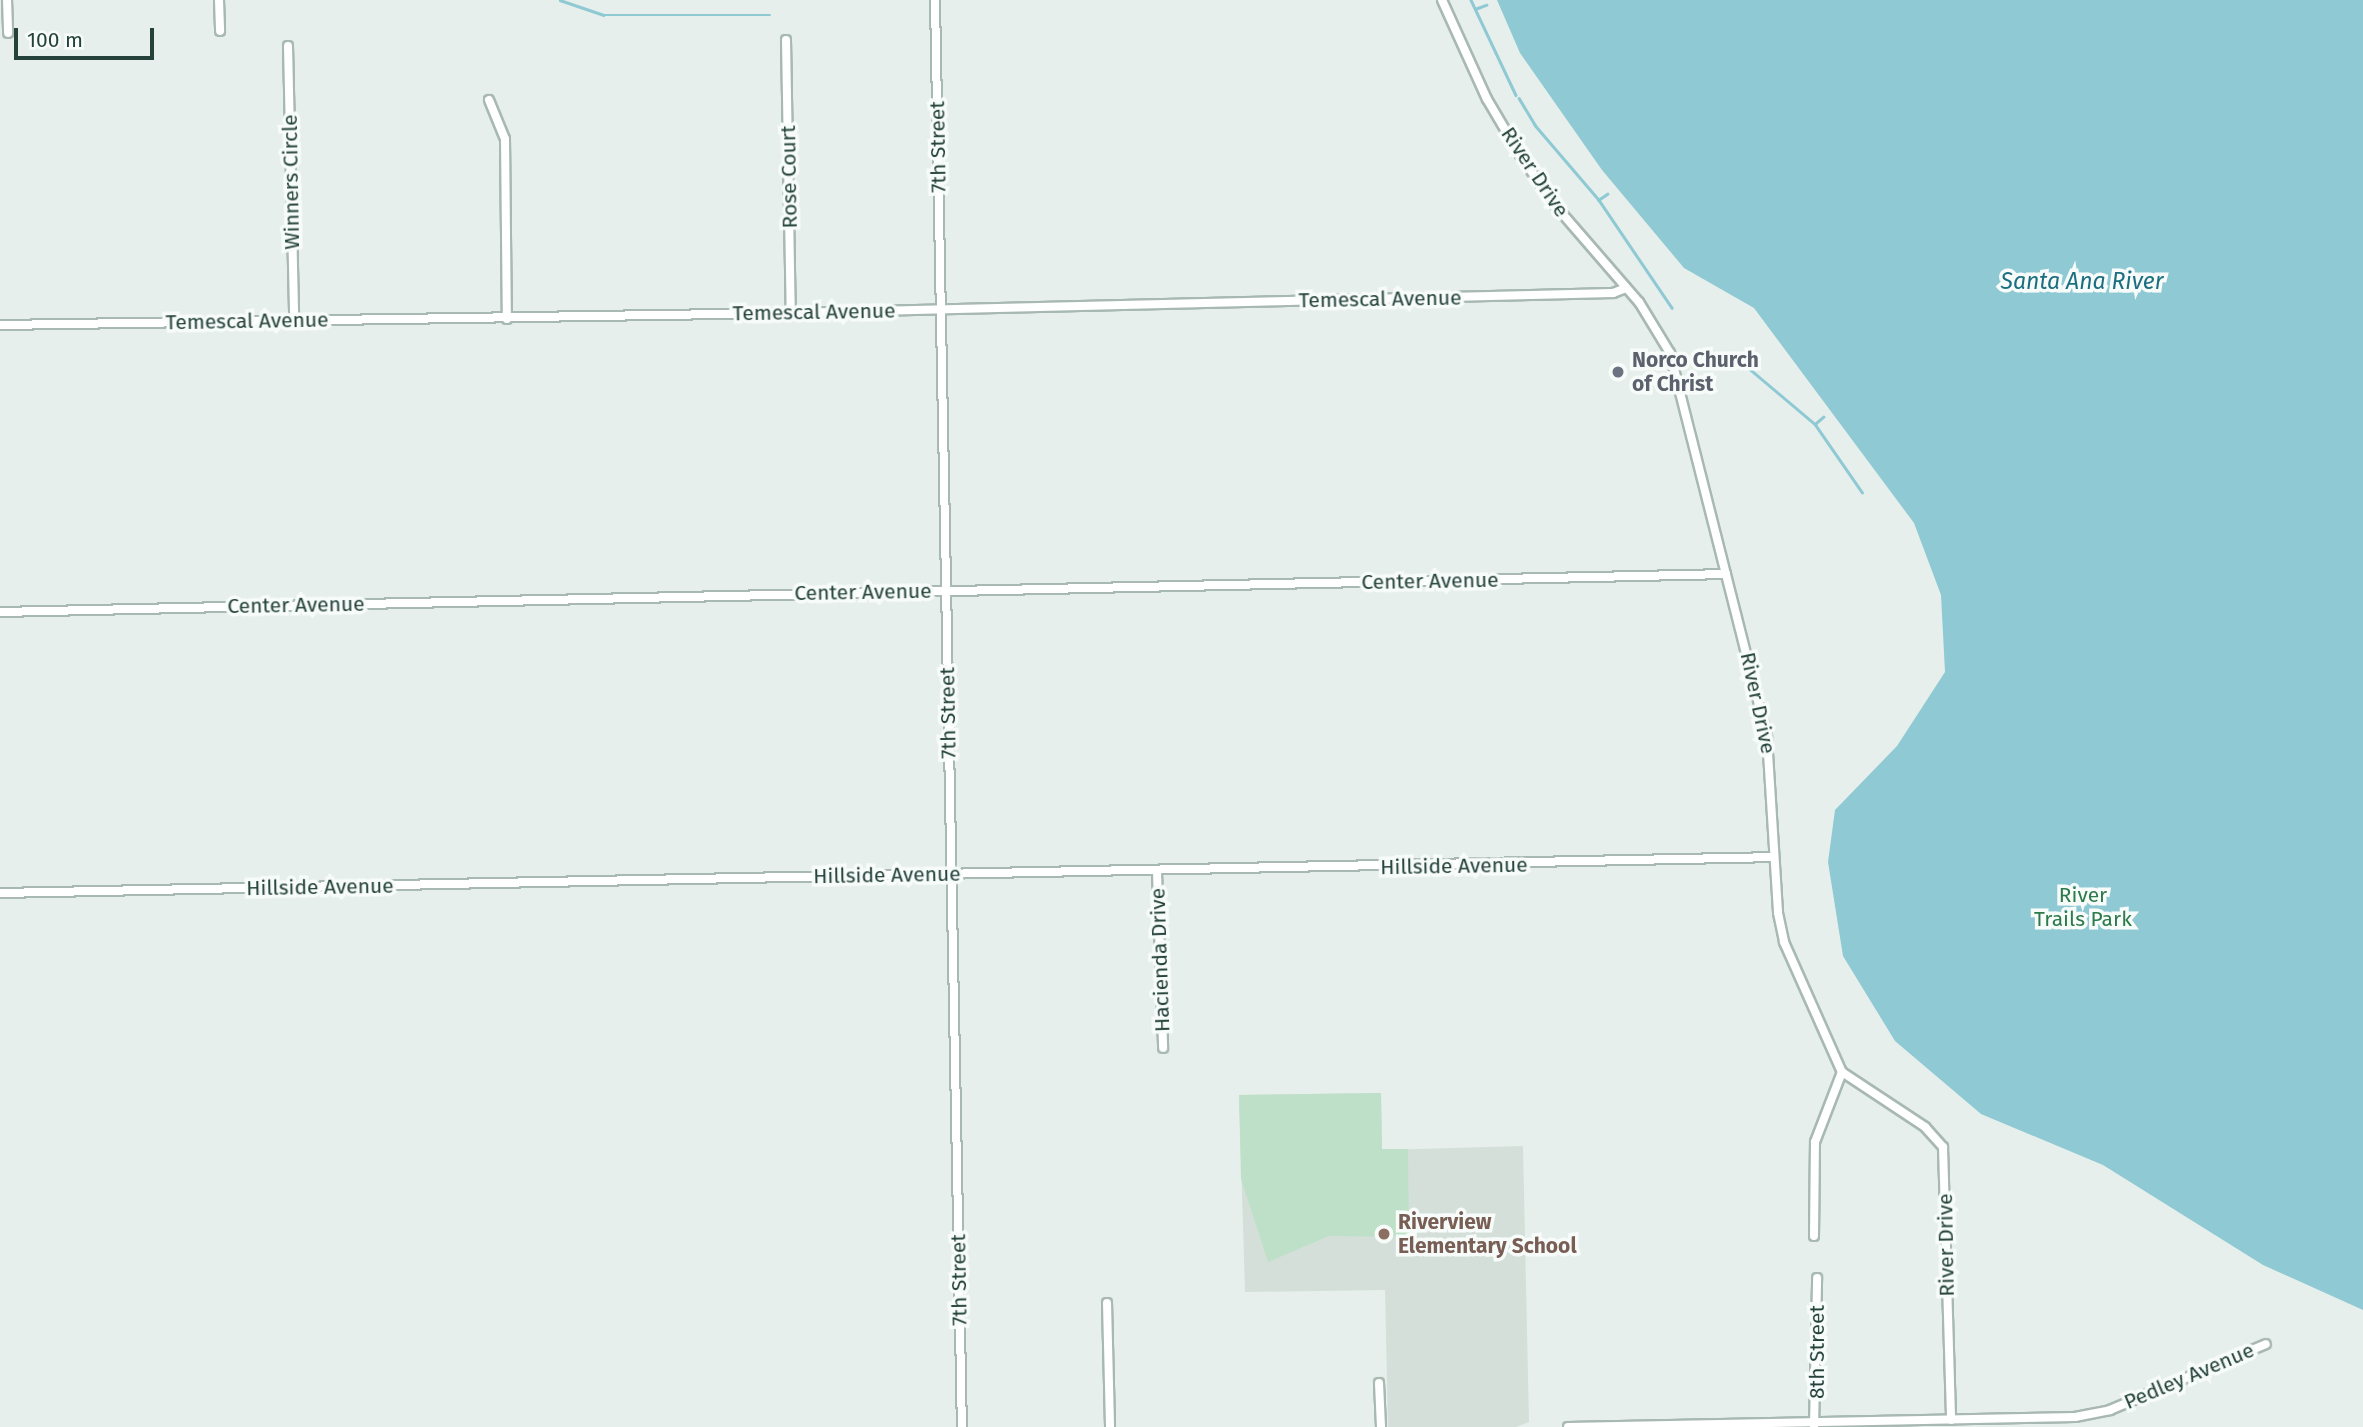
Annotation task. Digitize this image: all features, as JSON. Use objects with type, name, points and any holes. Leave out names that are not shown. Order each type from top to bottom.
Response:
[{"type":"street","points":[[7,0],[8,33]]},
{"type":"street","points":[[219,0],[220,31]]},
{"type":"street","name":"7th Street","points":[[934,0],[962,1427]]},
{"type":"street","name":"River Drive","points":[[1442,0],[1487,99],[1520,155],[1554,204],[1626,288],[1665,340],[1674,364],[1767,737],[1774,857],[1784,942],[1842,1072],[1931,1132],[1943,1147],[1951,1420]]},
{"type":"street","name":"Rose Court","points":[[786,40],[791,313]]},
{"type":"street","name":"Winners Circle","points":[[288,46],[294,319]]},
{"type":"street","points":[[489,100],[505,139],[507,319]]},
{"type":"street","name":"Temescal Avenue","points":[[0,325],[791,313],[1586,294],[1626,288]]},
{"type":"street","name":"Center Avenue","points":[[0,612],[1726,575]]},
{"type":"street","name":"Hillside Avenue","points":[[0,893],[1157,872],[1774,857]]},
{"type":"street","name":"Hacienda Drive","points":[[1157,872],[1163,1048]]},
{"type":"street","points":[[1814,1236],[1815,1142],[1842,1072]]},
{"type":"street","name":"8th Street","points":[[1815,1425],[1817,1278]]},
{"type":"street","points":[[1107,1303],[1110,1427]]},
{"type":"street","name":"Pedley Avenue","points":[[1568,1427],[1815,1425],[2095,1414],[2266,1344]]},
{"type":"street","points":[[1379,1383],[1381,1427]]},
{"type":"shaded area","name":"Riverview Elementary School","points":[[1381,1093],[1382,1150],[1523,1146],[1529,1422],[1516,1427],[1388,1427],[1385,1290],[1245,1292],[1239,1095]]},
{"type":"green space","points":[[1381,1093],[1382,1149],[1408,1149],[1409,1237],[1329,1236],[1268,1262],[1241,1179],[1239,1095]]},
{"type":"water","name":"Santa Ana River","points":[[1497,0],[2363,0],[2363,1310],[2263,1265],[2103,1165],[1981,1114],[1895,1041],[1843,956],[1828,862],[1835,810],[1897,746],[1945,672],[1941,595],[1914,523],[1754,308],[1684,268],[1602,170],[1520,53]]},
{"type":"waterway","points":[[560,0],[604,15],[770,15]]},
{"type":"waterway","points":[[1471,0],[1516,95]]},
{"type":"waterway","points":[[1475,9],[1486,5]]},
{"type":"waterway","points":[[1519,98],[1535,125],[1599,200]]},
{"type":"waterway","points":[[1608,194],[1599,200],[1672,308]]},
{"type":"waterway","points":[[1745,365],[1815,424],[1823,417]]},
{"type":"waterway","points":[[1815,424],[1862,492]]},
{"type":"place","name":"Norco Church of Christ","points":[[1618,372]]},
{"type":"place","name":"Riverview Elementary School","points":[[1384,1234]]},
{"type":"park label","name":"River Trails Park","points":[[2083,907]]}]
